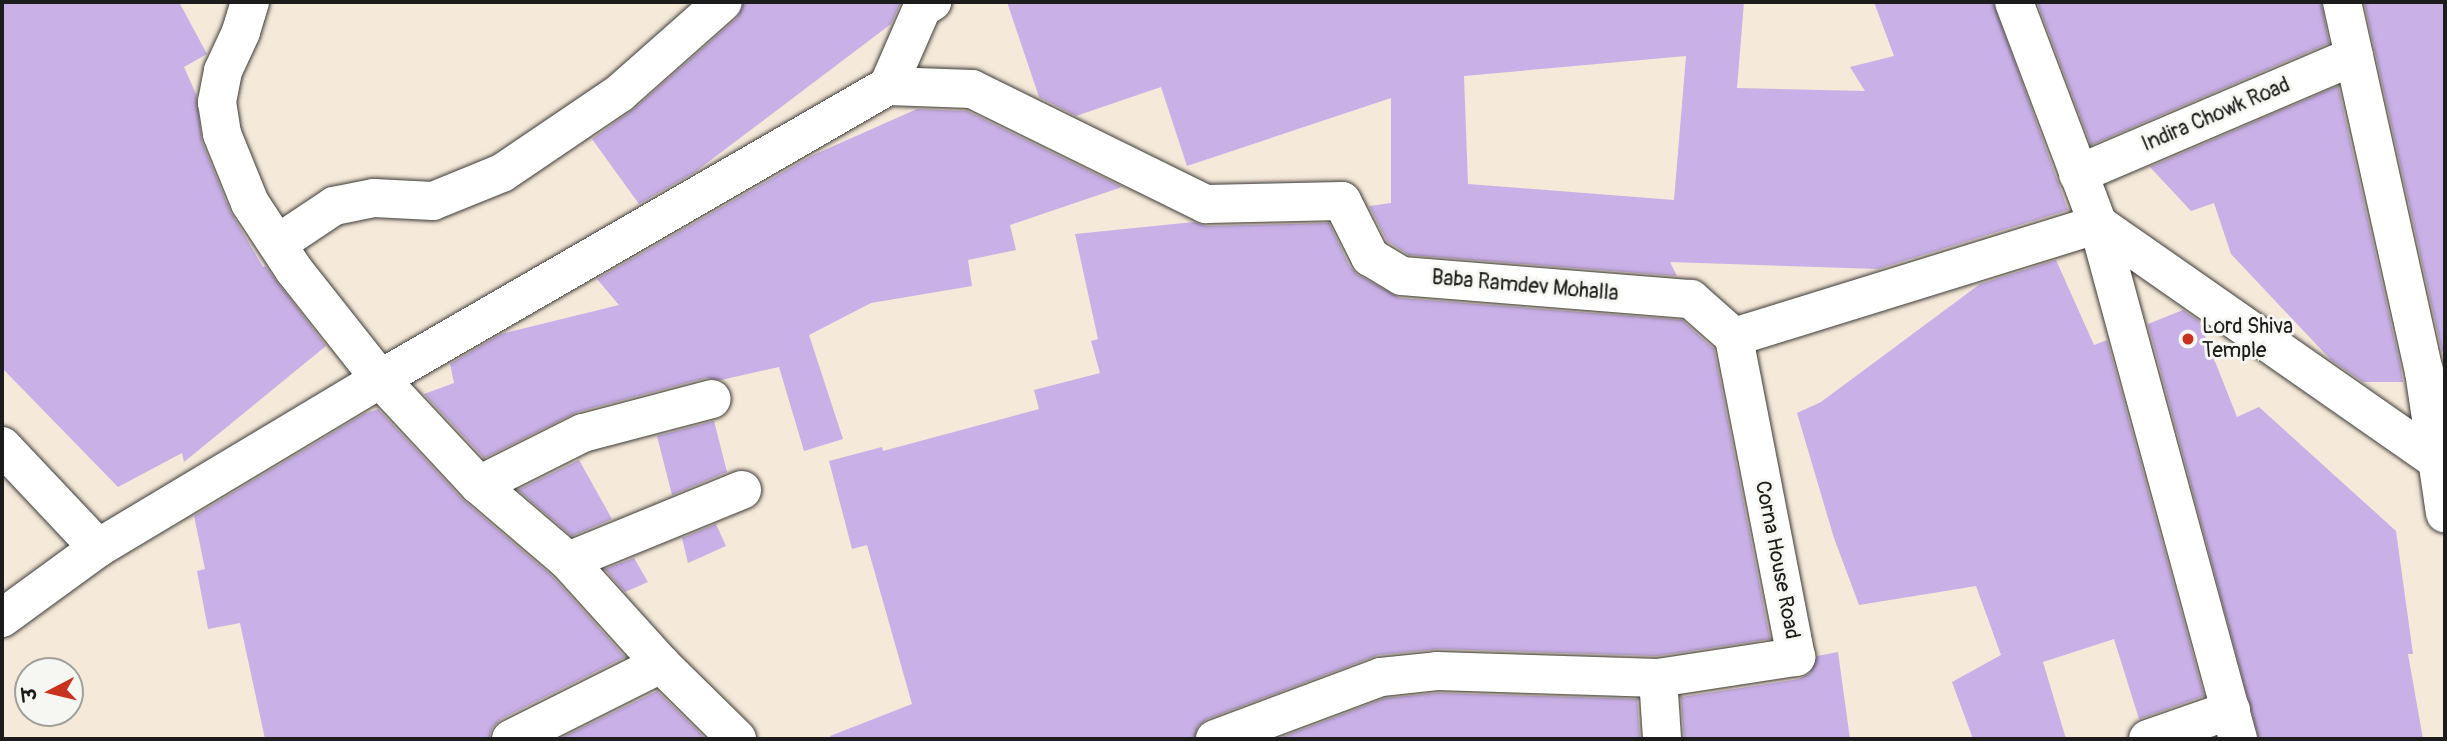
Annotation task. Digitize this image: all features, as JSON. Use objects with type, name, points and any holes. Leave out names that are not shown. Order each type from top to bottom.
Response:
[{"type":"street","points":[[250,2],[241,32],[223,71],[217,102],[222,134],[250,203],[294,270],[380,379],[479,485],[568,561],[661,663],[737,739]]},
{"type":"street","points":[[277,243],[334,206],[374,198],[433,201],[502,173],[620,93],[723,2]]},
{"type":"street","points":[[2014,2],[2098,223],[2234,724],[2148,739]]},
{"type":"street","points":[[2342,2],[2435,370],[2439,462],[2445,513]]},
{"type":"street","points":[[2,618],[98,548],[380,379],[888,86],[923,4]]},
{"type":"street","name":"Indira Chowk Road","points":[[2078,174],[2354,56]]},
{"type":"street","name":"Baba Ramdev Mohalla","points":[[888,86],[972,89],[1206,204],[1342,201],[1370,257],[1402,276],[1691,299],[1734,337]]},
{"type":"street","points":[[1734,337],[2098,223]]},
{"type":"street","points":[[2098,223],[2439,462]]},
{"type":"street","name":"Corna House Road","points":[[1215,739],[1381,677],[1437,671],[1658,678],[1796,657],[1734,337]]},
{"type":"street","points":[[479,485],[583,433],[712,399]]},
{"type":"street","points":[[2,446],[98,548]]},
{"type":"street","points":[[568,561],[742,491]]},
{"type":"street","points":[[511,739],[661,663]]},
{"type":"street","points":[[1658,678],[1662,739]]},
{"type":"building","points":[[2,2],[179,2],[207,54],[184,67],[196,94],[202,142],[230,211],[263,267],[265,266],[326,346],[184,462],[182,453],[118,487],[2,368]]},
{"type":"building","points":[[744,2],[901,2],[891,24],[695,172],[639,204],[592,139],[634,109],[737,18]]},
{"type":"building","points":[[1007,2],[1744,2],[1737,88],[1865,91],[1850,67],[1894,56],[1874,2],[1993,2],[2068,210],[1878,269],[1670,262],[1677,276],[1409,255],[1387,241],[1369,206],[1391,203],[1391,98],[1187,166],[1161,87],[1076,116],[1039,97]],"holes":[[[1686,56],[1674,200],[1468,184],[1464,76]]]},
{"type":"building","points":[[2037,2],[2321,2],[2329,43],[2091,145]]},
{"type":"building","points":[[2364,2],[2445,2],[2445,352],[2442,352]]},
{"type":"building","points":[[2338,86],[2403,382],[2363,382],[2331,360],[2231,254],[2214,203],[2191,211],[2150,167]]},
{"type":"building","points":[[917,109],[967,111],[1122,187],[1010,225],[1016,250],[968,260],[972,286],[871,303],[809,335],[843,439],[804,451],[779,367],[721,380],[706,378],[577,412],[484,458],[424,394],[454,383],[450,364],[501,334],[619,305],[597,279],[811,156]]},
{"type":"building","points":[[1194,222],[1206,226],[1329,223],[1350,267],[1358,275],[1400,298],[1682,320],[1714,349],[1770,639],[1657,656],[1438,649],[1378,655],[1207,719],[1198,726],[1194,739],[831,739],[830,736],[912,704],[867,545],[852,549],[829,461],[882,447],[883,451],[1039,409],[1034,390],[1100,373],[1091,341],[1098,339],[1075,234]]},
{"type":"building","points":[[2056,260],[2094,345],[2107,340],[2204,696],[2139,719],[2114,639],[2043,662],[2066,739],[1973,739],[1952,682],[2001,655],[1976,586],[1859,605],[1834,538],[1797,413],[1821,402],[1980,284]]},
{"type":"building","points":[[2183,310],[2199,321],[2237,417],[2259,407],[2396,531],[2413,654],[2408,654],[2423,739],[2259,739],[2148,324]]},
{"type":"building","points":[[378,409],[463,500],[553,577],[625,657],[501,719],[492,728],[489,739],[265,739],[240,623],[208,629],[197,571],[205,569],[194,516],[364,414]]},
{"type":"building","points":[[714,421],[727,472],[672,495],[657,436]]},
{"type":"building","points":[[579,460],[612,519],[572,536],[518,490]]},
{"type":"building","points":[[716,524],[726,546],[688,563],[682,538]]},
{"type":"building","points":[[634,558],[648,582],[625,592],[605,569]]},
{"type":"building","points":[[1838,652],[1850,739],[1684,739],[1681,697],[1799,679],[1810,673],[1817,656]]},
{"type":"building","points":[[657,691],[706,739],[559,739]]},
{"type":"building","points":[[1438,693],[1637,699],[1640,739],[1277,739],[1386,698]]},
{"type":"place","name":"Lord Shiva Temple","points":[[2188,339]]}]
